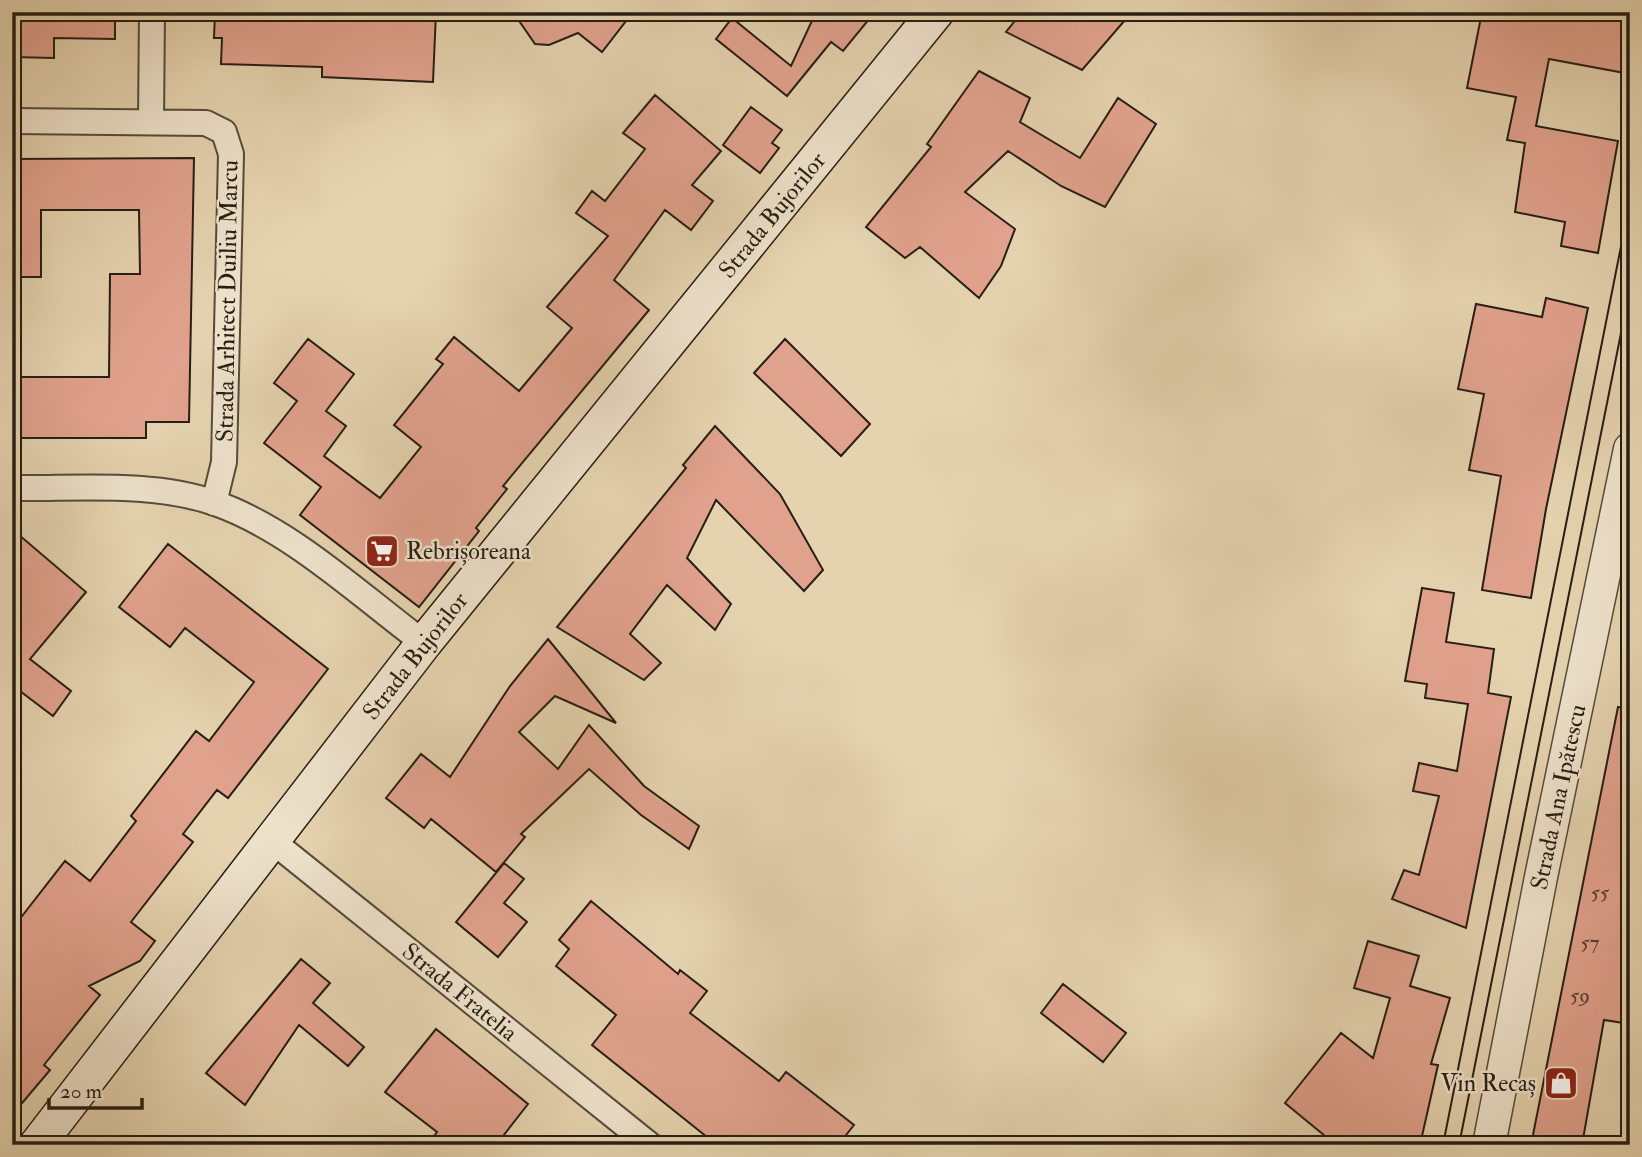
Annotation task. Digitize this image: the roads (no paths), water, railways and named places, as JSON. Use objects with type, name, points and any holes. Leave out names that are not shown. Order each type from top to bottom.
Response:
[{"type":"main road","name":"Strada Bujorilor","points":[[37,1145],[424,643],[936,12]]},
{"type":"street","points":[[150,121],[152,12]]},
{"type":"street","name":"Strada Arhitect Duiliu Marcu","points":[[12,121],[206,122],[224,132],[231,154],[224,462],[214,503]]},
{"type":"street","name":"Strada Ana Ipătescu","points":[[1489,1145],[1541,877],[1630,449]]},
{"type":"street","points":[[12,488],[137,490],[214,503],[252,520],[302,552],[424,643]]},
{"type":"street","name":"Strada Fratelia","points":[[271,840],[650,1145]]},
{"type":"tram line","points":[[1443,1145],[1630,201]]},
{"type":"tram line","points":[[1459,1145],[1630,288]]},
{"type":"place","name":"Rebrișoreana","points":[[382,551]]},
{"type":"place","name":"Vin Recaș","points":[[1561,1083]]}]
